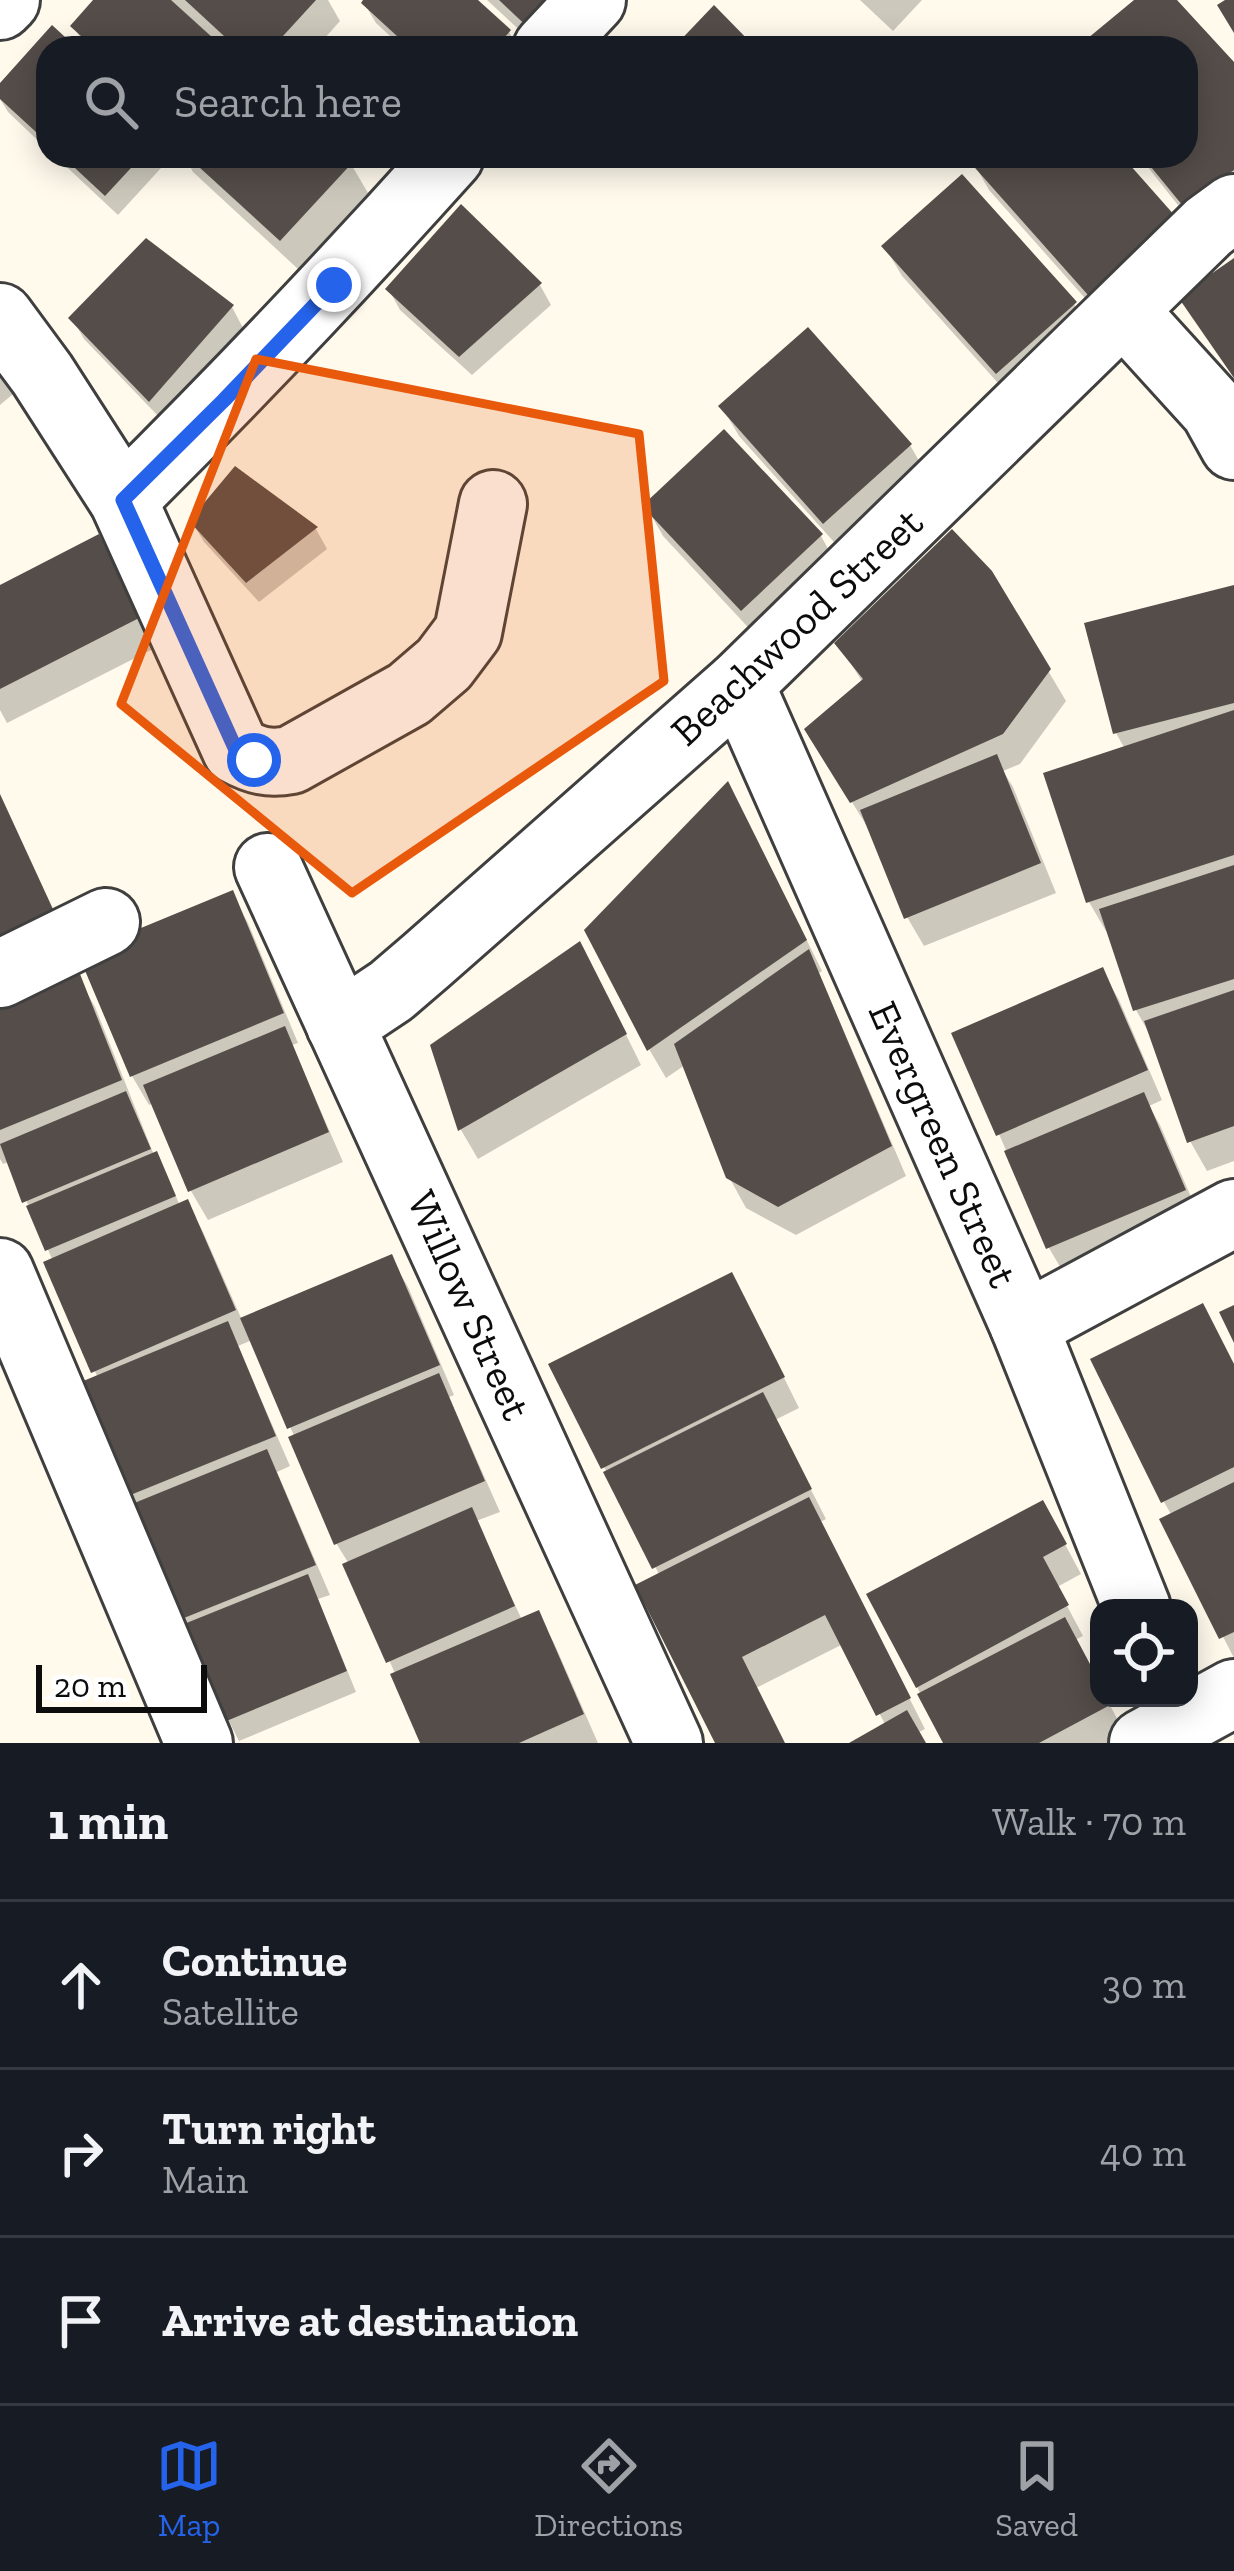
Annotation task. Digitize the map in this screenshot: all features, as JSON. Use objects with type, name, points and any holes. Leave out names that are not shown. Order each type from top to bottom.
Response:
[{"type":"street","points":[[559,36],[592,0]]},
{"type":"street","points":[[123,500],[318,302],[439,168]]},
{"type":"street","name":"Beachwood Street","points":[[340,1025],[391,991],[740,684],[1208,227],[1234,208]]},
{"type":"street","points":[[1124,311],[1214,410],[1234,446]]},
{"type":"street","points":[[0,317],[123,500],[236,750],[254,760],[272,764],[291,760],[409,694],[444,664],[468,632],[493,504]]},
{"type":"street","name":"Evergreen Street","points":[[740,684],[1024,1326],[1133,1599]]},
{"type":"street","name":"Willow Street","points":[[268,867],[670,1743]]},
{"type":"street","points":[[0,974],[106,922]]},
{"type":"street","points":[[1024,1326],[1234,1213]]},
{"type":"street","points":[[0,1272],[199,1743]]},
{"type":"highlighted area","points":[[256,359],[639,434],[664,681],[352,893],[121,704]]},
{"type":"building","points":[[93,0],[171,0],[211,36],[81,36],[70,26]]},
{"type":"building","points":[[185,0],[316,0],[283,36],[224,36]]},
{"type":"building","points":[[478,0],[511,30],[506,36],[397,36],[361,3]]},
{"type":"building","points":[[499,0],[566,0],[535,34]]},
{"type":"building","points":[[1134,0],[1177,0],[1234,62],[1234,170],[1183,206],[1152,168],[1198,168],[1198,36],[1090,36]]},
{"type":"building","points":[[1234,0],[1234,33],[1217,5]]},
{"type":"building","points":[[714,5],[744,36],[684,36]]},
{"type":"building","points":[[52,25],[64,36],[42,36]]},
{"type":"building","points":[[36,43],[36,132],[0,99],[0,83]]},
{"type":"building","points":[[75,168],[131,168],[105,196]]},
{"type":"building","points":[[200,168],[347,168],[280,241]]},
{"type":"building","points":[[975,168],[1133,168],[1176,217],[1088,295]]},
{"type":"building","points":[[962,174],[1077,302],[996,374],[881,246]]},
{"type":"building","points":[[461,204],[542,283],[459,357],[385,289]]},
{"type":"building","points":[[146,238],[234,305],[149,402],[68,318]]},
{"type":"building","points":[[1234,258],[1234,378],[1178,297]]},
{"type":"building","points":[[808,327],[912,444],[823,524],[718,406]]},
{"type":"building","points":[[724,429],[823,534],[741,611],[642,506]]},
{"type":"building","points":[[235,466],[318,527],[246,583],[189,521]]},
{"type":"building","points":[[952,529],[992,571],[1051,669],[1003,734],[850,803],[804,729],[863,679],[834,643]]},
{"type":"building","points":[[99,534],[141,617],[0,689],[0,585]]},
{"type":"building","points":[[1234,585],[1234,703],[1113,734],[1084,623]]},
{"type":"building","points":[[1234,710],[1234,855],[1086,903],[1043,773]]},
{"type":"building","points":[[997,754],[1041,863],[904,919],[860,810]]},
{"type":"building","points":[[728,781],[807,940],[647,1051],[584,930]]},
{"type":"building","points":[[0,794],[58,920],[0,946]]},
{"type":"building","points":[[1234,865],[1234,979],[1133,1011],[1099,909]]},
{"type":"building","points":[[233,890],[284,1013],[130,1077],[78,954]]},
{"type":"building","points":[[580,941],[627,1034],[458,1131],[430,1045]]},
{"type":"building","points":[[809,949],[892,1146],[778,1207],[726,1178],[674,1044]]},
{"type":"building","points":[[1103,967],[1148,1070],[996,1136],[951,1033]]},
{"type":"building","points":[[80,974],[122,1080],[0,1130],[0,1007]]},
{"type":"building","points":[[1234,990],[1234,1126],[1187,1143],[1144,1021]]},
{"type":"building","points":[[285,1026],[329,1132],[188,1192],[143,1085]]},
{"type":"building","points":[[126,1091],[151,1149],[22,1203],[0,1144]]},
{"type":"building","points":[[1144,1092],[1186,1190],[1046,1249],[1004,1151]]},
{"type":"building","points":[[157,1151],[176,1196],[45,1251],[26,1206]]},
{"type":"building","points":[[188,1199],[236,1310],[91,1373],[43,1262]]},
{"type":"building","points":[[392,1254],[440,1365],[287,1429],[240,1318]]},
{"type":"building","points":[[732,1272],[785,1377],[601,1469],[548,1364]]},
{"type":"building","points":[[1203,1303],[1234,1364],[1234,1467],[1161,1503],[1090,1359]]},
{"type":"building","points":[[1234,1305],[1234,1343],[1219,1312]]},
{"type":"building","points":[[228,1321],[276,1436],[123,1498],[76,1384]]},
{"type":"building","points":[[439,1373],[485,1481],[334,1545],[288,1437]]},
{"type":"building","points":[[763,1392],[812,1489],[652,1569],[603,1472]]},
{"type":"building","points":[[267,1449],[316,1565],[174,1622],[127,1506]]},
{"type":"building","points":[[1234,1482],[1234,1632],[1219,1639],[1159,1519]]},
{"type":"building","points":[[809,1497],[911,1698],[876,1716],[825,1615],[742,1657],[785,1743],[715,1743],[635,1585]]},
{"type":"building","points":[[1043,1500],[1067,1544],[1043,1557],[1069,1605],[916,1688],[866,1594]]},
{"type":"building","points":[[472,1507],[515,1606],[386,1663],[342,1564]]},
{"type":"building","points":[[308,1574],[347,1671],[224,1722],[184,1624]]},
{"type":"building","points":[[539,1610],[584,1714],[519,1743],[420,1743],[390,1674]]},
{"type":"building","points":[[1065,1617],[1090,1664],[1090,1707],[1106,1707],[1039,1743],[943,1743],[917,1694]]},
{"type":"building","points":[[907,1710],[926,1743],[849,1743]]},
{"type":"route","points":[[254,760],[236,750],[123,500],[334,285]]}]
